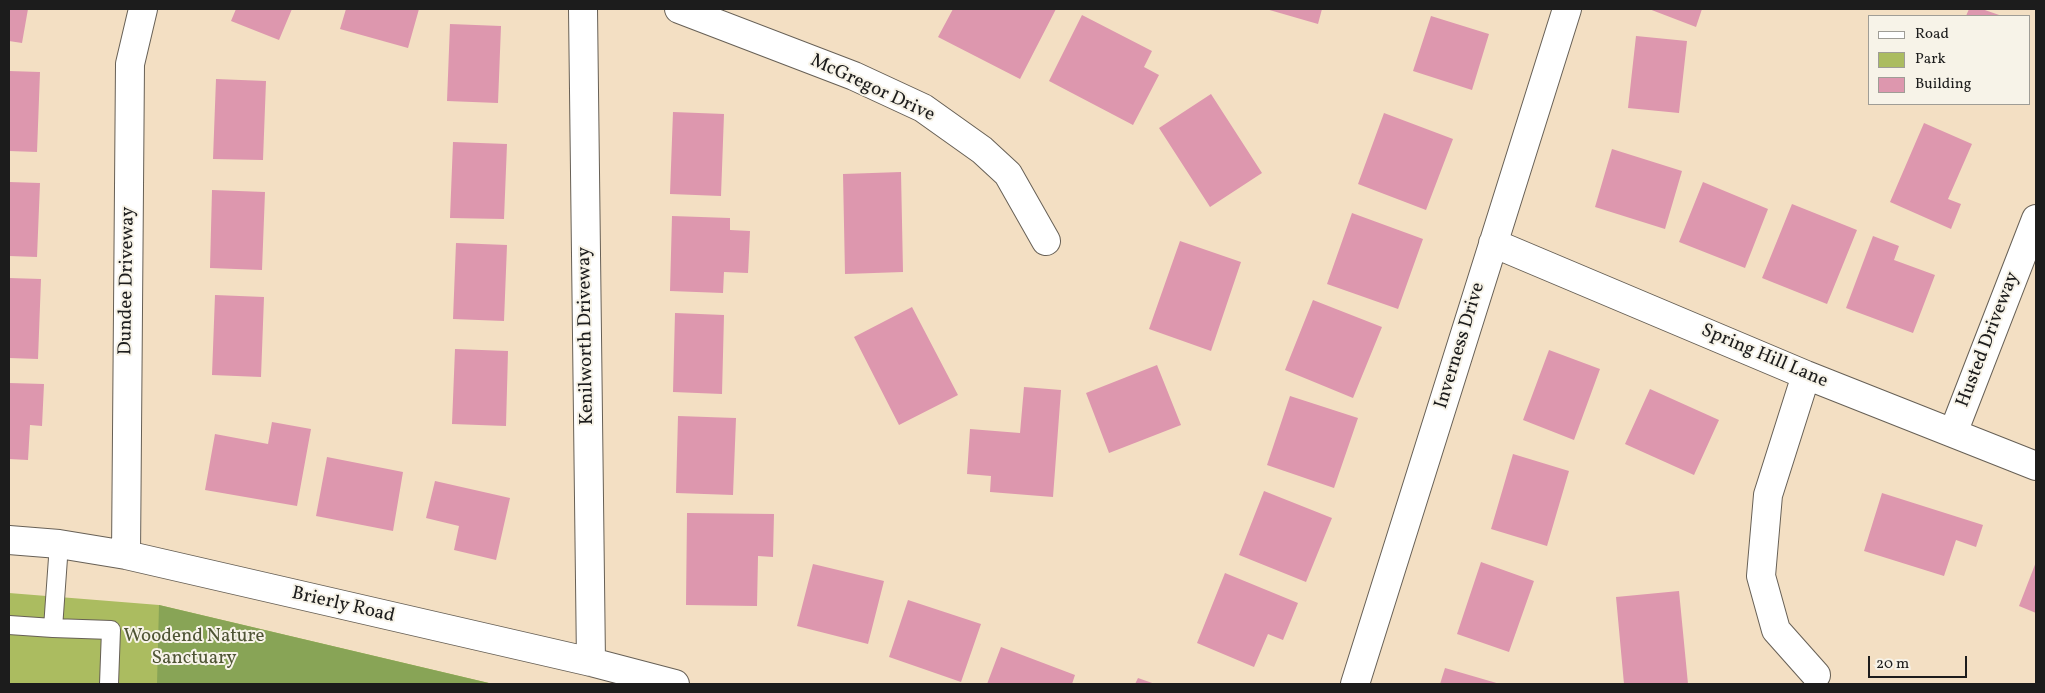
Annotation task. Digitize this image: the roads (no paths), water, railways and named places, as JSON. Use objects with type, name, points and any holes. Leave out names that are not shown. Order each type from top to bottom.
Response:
[{"type":"street","name":"Dundee Driveway","points":[[126,556],[130,64],[143,9]]},
{"type":"street","name":"Kenilworth Driveway","points":[[583,9],[591,662]]},
{"type":"street","name":"McGregor Drive","points":[[679,9],[854,76],[923,108],[982,150],[1008,174],[1046,240]]},
{"type":"street","name":"Inverness Drive","points":[[1355,684],[1567,9]]},
{"type":"street","name":"Husted Driveway","points":[[1953,433],[2036,219]]},
{"type":"street","name":"Spring Hill Lane","points":[[1493,243],[1806,375],[2036,466]]},
{"type":"street","points":[[1806,375],[1768,495],[1761,576],[1776,630],[1816,675]]},
{"type":"street","name":"Brierly Road","points":[[9,540],[59,544],[126,556],[591,662],[675,684]]},
{"type":"lane","points":[[53,628],[59,544]]},
{"type":"lane","points":[[9,625],[111,630],[109,684]]},
{"type":"park label","name":"Woodend Nature Sanctuary","points":[[194,649]]}]
